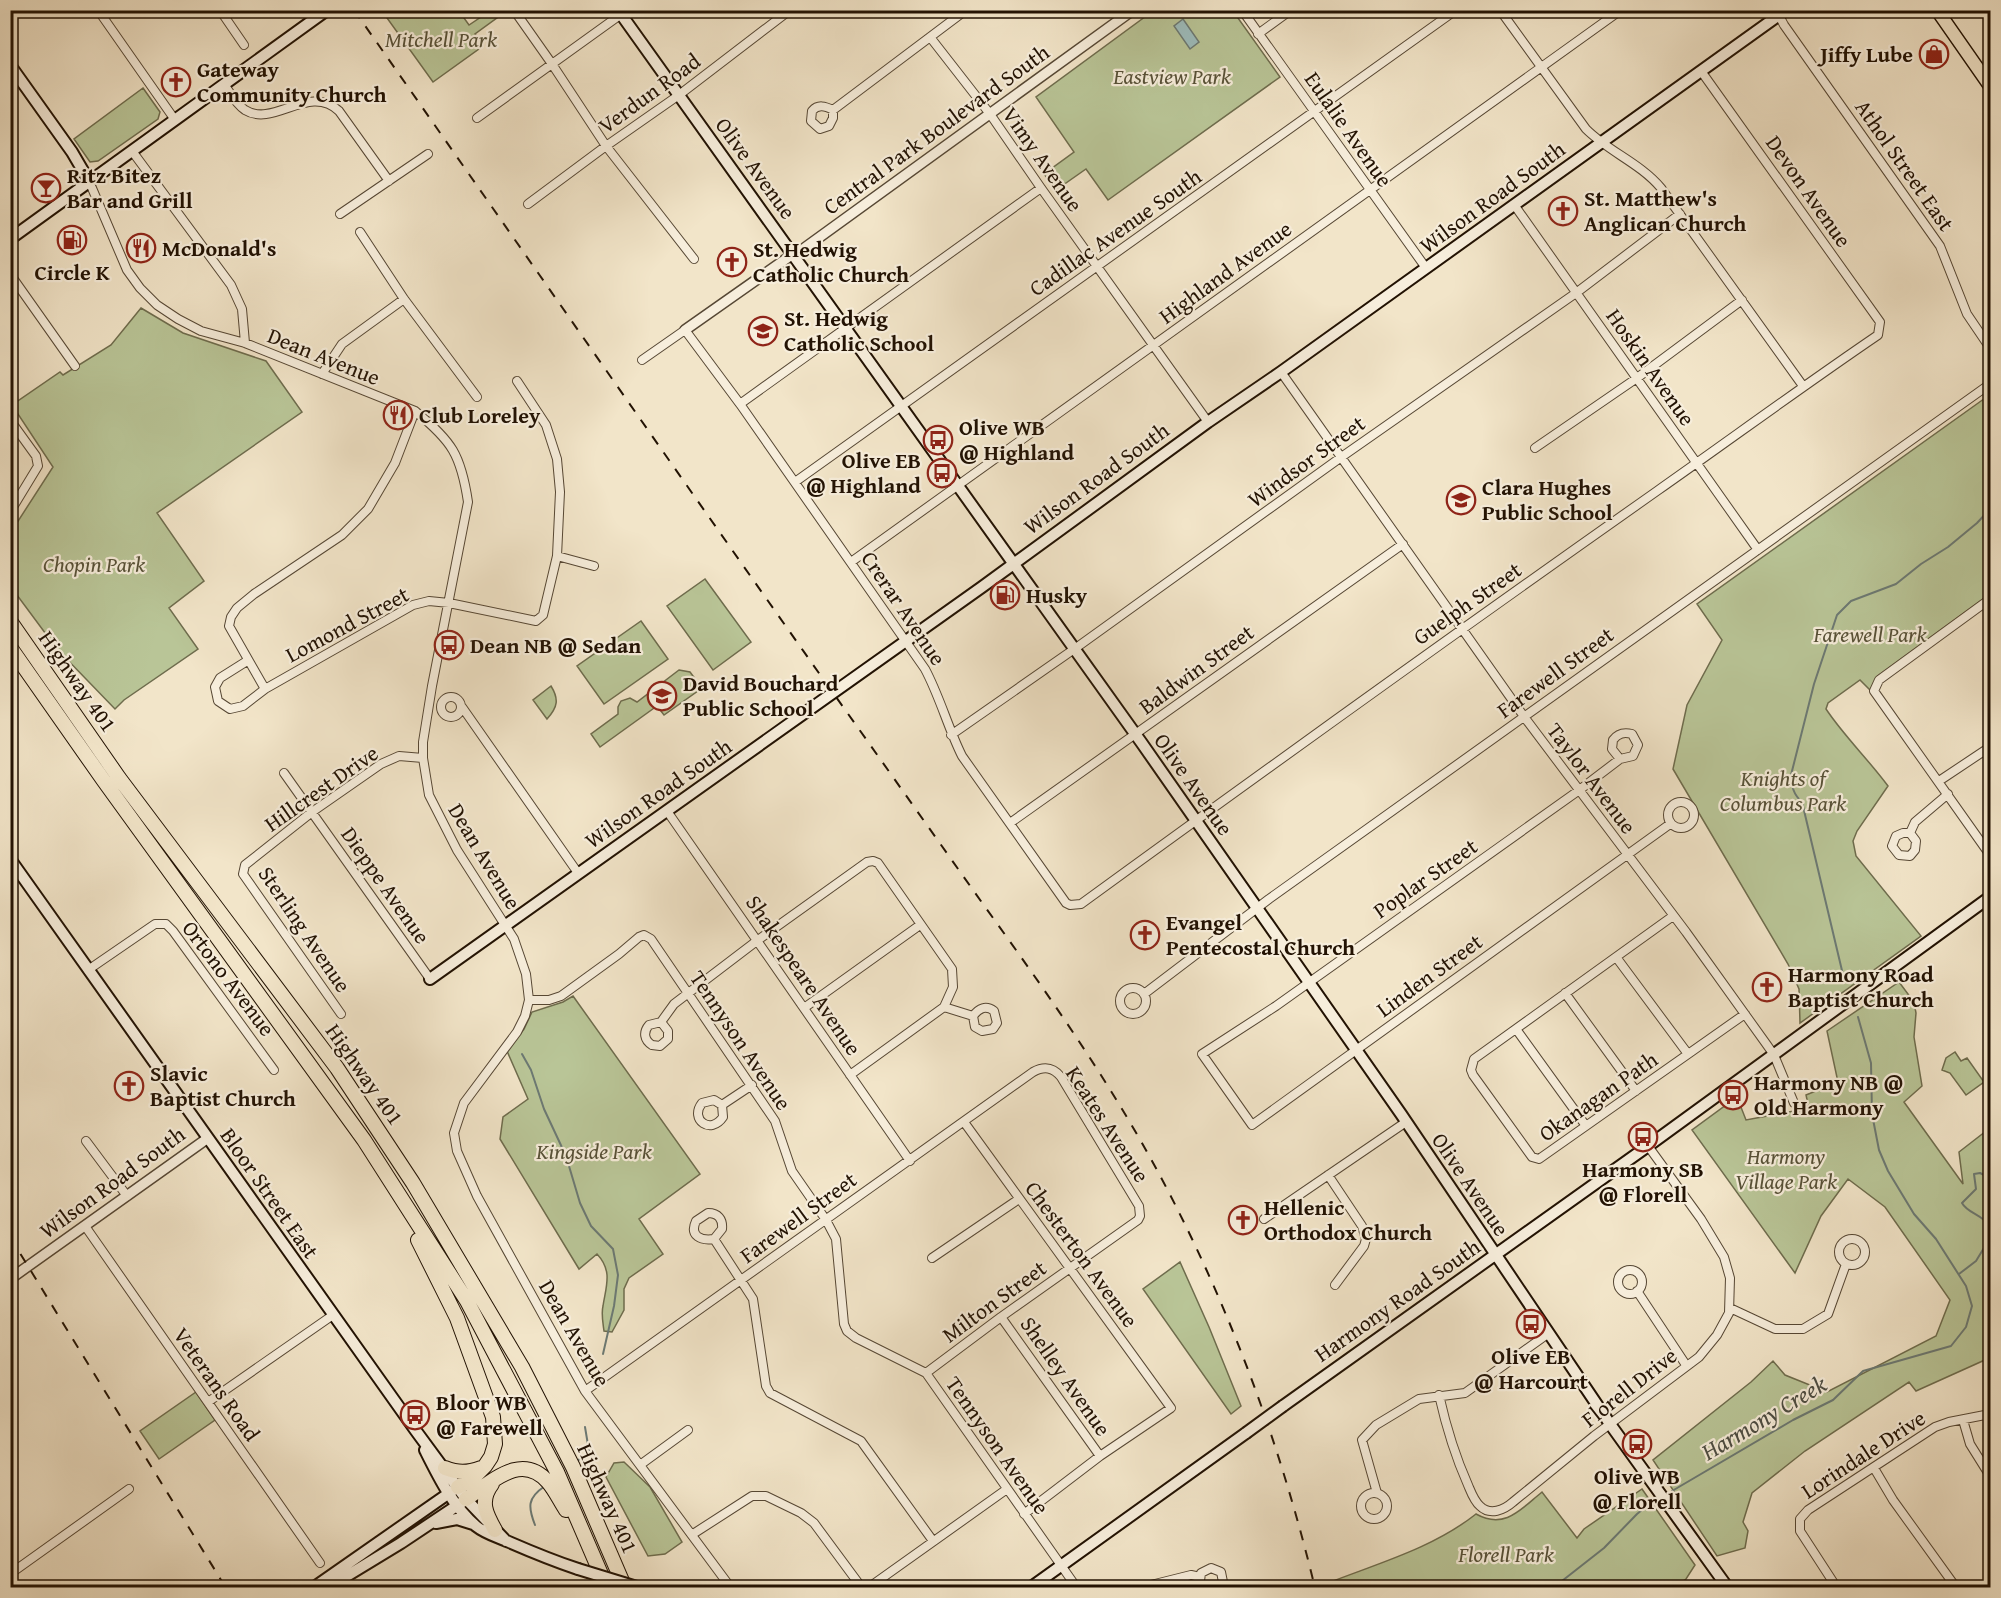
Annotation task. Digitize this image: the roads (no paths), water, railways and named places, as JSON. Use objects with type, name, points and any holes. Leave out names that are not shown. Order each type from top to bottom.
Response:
[{"type":"highway","name":"Highway 401","points":[[10,621],[119,778],[337,1068],[413,1183],[522,1367],[573,1467],[625,1587]]},
{"type":"highway","name":"Highway 401","points":[[10,648],[104,782],[364,1140],[467,1301],[557,1472],[607,1587]]},
{"type":"highway","points":[[364,1140],[439,1278],[457,1318],[494,1417],[495,1444],[491,1457],[458,1496]]},
{"type":"highway","points":[[445,1468],[464,1473],[485,1466]]},
{"type":"highway","points":[[458,1496],[509,1471],[518,1468],[532,1470],[548,1481],[589,1547]]},
{"type":"highway","points":[[495,1530],[484,1506],[484,1497],[497,1478]]},
{"type":"main road","points":[[1937,10],[1990,86]]},
{"type":"main road","points":[[11,238],[326,11]]},
{"type":"main road","name":"Olive Avenue","points":[[622,12],[1012,564],[1136,735],[1406,1122],[1610,1424],[1728,1587]]},
{"type":"main road","name":"Wilson Road South","points":[[430,979],[1208,422],[1515,206],[1780,12]]},
{"type":"main road","points":[[10,65],[72,152],[89,181]]},
{"type":"main road","name":"Bloor Street East","points":[[10,859],[333,1315],[445,1468],[474,1524],[489,1535],[538,1555],[640,1587]]},
{"type":"main road","name":"Harmony Road South","points":[[1030,1587],[1648,1146],[1990,897]]},
{"type":"main road","name":"Bloor Street East","points":[[416,1431],[436,1473],[506,1541]]},
{"type":"main road","points":[[327,1587],[422,1528],[458,1496]]},
{"type":"main road","points":[[313,1587],[458,1496]]},
{"type":"main road","points":[[422,1528],[457,1519],[474,1524]]},
{"type":"street","points":[[98,10],[175,120]]},
{"type":"street","points":[[220,10],[244,45]]},
{"type":"street","points":[[514,10],[606,146],[694,259]]},
{"type":"street","name":"Verdun Road","points":[[528,204],[679,95],[790,10]]},
{"type":"street","points":[[832,110],[966,10]]},
{"type":"street","name":"Central Park Boulevard South","points":[[642,360],[809,245],[1133,10]]},
{"type":"street","name":"Eulalie Avenue","points":[[1242,10],[1426,268]]},
{"type":"street","points":[[1258,34],[1291,10]]},
{"type":"street","name":"Cadillac Avenue South","points":[[795,482],[1456,10]]},
{"type":"street","points":[[1500,10],[1586,129],[1653,178],[1803,386]]},
{"type":"street","name":"Highland Avenue","points":[[851,562],[1621,10]]},
{"type":"street","points":[[477,118],[622,12]]},
{"type":"street","name":"Athol Street East","points":[[1780,12],[1784,25],[1941,246],[1967,314],[1990,348]]},
{"type":"street","name":"Vimy Avenue","points":[[930,37],[990,114],[1096,267],[1208,422]]},
{"type":"street","name":"Devon Avenue","points":[[1701,70],[1880,322],[1878,335]]},
{"type":"street","points":[[224,84],[242,108],[256,114],[266,114],[315,101],[332,104],[389,181]]},
{"type":"street","points":[[132,151],[231,285],[242,309],[245,343]]},
{"type":"street","points":[[340,214],[428,154]]},
{"type":"street","name":"Dean Avenue","points":[[89,181],[123,262],[140,288],[157,304],[178,320],[201,331],[245,343],[415,411],[452,447],[464,472],[468,502],[423,742],[423,758],[429,795],[457,850],[514,939],[526,974],[529,1000],[525,1016],[517,1032],[464,1103],[454,1133],[457,1151],[477,1196],[585,1391],[731,1587]]},
{"type":"street","points":[[740,404],[1041,188]]},
{"type":"street","name":"Hoskin Avenue","points":[[1515,206],[1758,550]]},
{"type":"street","name":"Windsor Street","points":[[951,735],[1576,293],[1680,214]]},
{"type":"street","points":[[360,232],[404,299],[477,397]]},
{"type":"street","points":[[10,273],[75,366]]},
{"type":"street","points":[[322,374],[342,344],[404,299]]},
{"type":"street","points":[[1535,448],[1637,378],[1742,300]]},
{"type":"street","name":"Crerar Avenue","points":[[685,330],[740,404],[906,640],[934,685],[951,735],[962,756],[1066,903],[1081,904]]},
{"type":"street","name":"Guelph Street","points":[[1081,904],[1461,628],[1878,335]]},
{"type":"street","name":"Taylor Avenue","points":[[1281,372],[1525,718],[1774,1055],[1794,1103]]},
{"type":"street","points":[[517,381],[546,425],[557,459],[560,492],[557,556],[594,566]]},
{"type":"street","name":"Farewell Street","points":[[1144,994],[1257,909],[1990,384]]},
{"type":"street","points":[[265,689],[229,626],[231,617],[237,608],[254,594],[342,535],[368,509],[395,463],[415,411]]},
{"type":"street","points":[[10,420],[38,461],[37,471],[10,512]]},
{"type":"street","name":"Baldwin Street","points":[[1010,823],[1403,544]]},
{"type":"street","name":"Lomond Street","points":[[247,661],[220,678],[215,687],[218,701],[230,709],[243,706],[265,689],[413,605],[429,601],[449,603],[536,621],[543,615],[557,556]]},
{"type":"street","points":[[1990,599],[1879,680],[1874,691],[1990,855]]},
{"type":"street","points":[[462,707],[578,873]]},
{"type":"street","points":[[1939,781],[1990,747]]},
{"type":"street","name":"Hillcrest Drive","points":[[245,865],[312,812],[381,764],[399,756],[423,758]]},
{"type":"street","name":"Poplar Street","points":[[1252,1125],[1202,1054],[1309,982],[1620,759]]},
{"type":"street","name":"Dieppe Avenue","points":[[284,772],[430,979]]},
{"type":"street","points":[[1910,833],[1915,822],[1947,794]]},
{"type":"street","name":"Shakespeare Avenue","points":[[667,811],[910,1161]]},
{"type":"street","name":"Linden Street","points":[[1252,1125],[1670,824]]},
{"type":"street","points":[[660,1022],[674,1004],[758,940],[867,862],[873,861],[878,863],[952,969],[953,987],[944,1007],[850,1075]]},
{"type":"street","name":"Sterling Avenue","points":[[245,865],[243,874],[341,1014]]},
{"type":"street","name":"Okanagan Path","points":[[1673,916],[1474,1059],[1471,1070],[1473,1076],[1532,1157],[1539,1159],[1745,1014]]},
{"type":"street","name":"Ortono Avenue","points":[[88,970],[155,924],[166,924],[174,931],[274,1070]]},
{"type":"street","points":[[804,1008],[920,925]]},
{"type":"street","name":"Tennyson Avenue","points":[[529,1000],[549,1000],[561,996],[619,954],[639,936],[644,935],[651,939],[775,1121],[792,1171],[826,1220],[836,1239],[844,1324],[847,1331],[856,1338],[926,1373],[1077,1587]]},
{"type":"street","points":[[1616,957],[1688,1054]]},
{"type":"street","points":[[1565,993],[1636,1091]]},
{"type":"street","points":[[944,1007],[973,1016]]},
{"type":"street","points":[[1516,1029],[1586,1126]]},
{"type":"street","name":"Keates Avenue","points":[[1033,1072],[1045,1068],[1057,1072],[1061,1077],[1139,1206],[1140,1216]]},
{"type":"street","name":"Farewell Street","points":[[585,1391],[1033,1072]]},
{"type":"street","points":[[722,1105],[752,1085]]},
{"type":"street","name":"Chesterton Avenue","points":[[964,1122],[1171,1408],[1100,1456]]},
{"type":"street","points":[[1264,1219],[1406,1122]]},
{"type":"street","name":"Wilson Road South","points":[[10,1279],[208,1138]]},
{"type":"street","points":[[86,1141],[127,1196]]},
{"type":"street","name":"Florell Drive","points":[[1439,1395],[1457,1460],[1473,1495],[1480,1507],[1491,1512],[1499,1511],[1509,1506],[1610,1424],[1699,1357],[1717,1335],[1730,1308],[1730,1278],[1724,1257],[1701,1219],[1648,1146]]},
{"type":"street","points":[[1328,1174],[1362,1226],[1366,1239],[1364,1246],[1335,1285]]},
{"type":"street","points":[[932,1258],[1019,1198]]},
{"type":"street","name":"Milton Street","points":[[926,1373],[1001,1317],[1135,1224],[1140,1216]]},
{"type":"street","name":"Veterans Road","points":[[85,1226],[320,1563]]},
{"type":"street","points":[[714,1239],[753,1299],[766,1386],[770,1393],[861,1441],[933,1541]]},
{"type":"street","points":[[1730,1308],[1775,1329],[1803,1329],[1828,1314],[1846,1264]]},
{"type":"street","points":[[1637,1292],[1686,1365]]},
{"type":"street","points":[[208,1402],[333,1315]]},
{"type":"street","name":"Shelley Avenue","points":[[1001,1317],[1100,1456]]},
{"type":"street","points":[[1377,1493],[1362,1440],[1376,1425],[1419,1399],[1465,1393],[1549,1333]]},
{"type":"street","name":"Lorindale Drive","points":[[1837,1587],[1800,1531],[1800,1519],[1809,1510],[1935,1427],[1990,1414]]},
{"type":"street","points":[[1963,1420],[1970,1444],[1990,1476]]},
{"type":"street","points":[[640,1465],[688,1430]]},
{"type":"street","points":[[1024,1514],[1100,1456]]},
{"type":"street","points":[[1874,1468],[1893,1500],[1954,1587],[1965,1585],[1970,1587]]},
{"type":"street","points":[[10,1574],[129,1489]]},
{"type":"street","points":[[868,1587],[1007,1489]]},
{"type":"street","points":[[693,1534],[752,1496],[766,1496],[801,1513],[813,1523],[862,1587]]},
{"type":"street","points":[[1200,1577],[1207,1569],[1218,1570],[1223,1578],[1220,1587]]},
{"type":"street","points":[[1139,1587],[1191,1575],[1200,1577]]},
{"type":"street","points":[[1200,1577],[1203,1587]]},
{"type":"water","points":[[1183,19],[1199,42],[1190,49],[1174,26]]},
{"type":"waterway","points":[[1844,979],[1802,802],[1795,793],[1791,779],[1814,684],[1837,615],[1851,601],[1896,584],[1921,564],[1948,547],[1990,509]]},
{"type":"waterway","name":"Harmony Creek","points":[[1672,1491],[1793,1420],[1833,1400],[1863,1371],[1951,1346],[1966,1327],[1972,1306],[1966,1286],[1936,1239],[1914,1214],[1888,1171],[1879,1150],[1872,1114],[1871,1063],[1858,1017]]},
{"type":"waterway","points":[[522,1054],[531,1070],[544,1109],[566,1156],[580,1203],[591,1226],[613,1249],[618,1275],[614,1306],[603,1354]]},
{"type":"waterway","name":"Harmony Creek","points":[[1990,1175],[1974,1174],[1976,1189],[1962,1203],[1968,1210],[1984,1219],[1990,1227]]},
{"type":"waterway","name":"Harmony Creek","points":[[1959,1274],[1976,1261],[1990,1238]]},
{"type":"waterway","points":[[575,1463],[589,1451],[585,1427]]},
{"type":"waterway","points":[[535,1525],[530,1508],[532,1499],[545,1486]]},
{"type":"waterway","name":"Harmony Creek","points":[[1553,1588],[1604,1548],[1648,1505]]},
{"type":"waterway","points":[[535,1586],[539,1581]]},
{"type":"railway","points":[[354,10],[1029,969],[1117,1101],[1183,1220],[1229,1322],[1250,1374],[1286,1480],[1315,1588]]},
{"type":"railway","points":[[10,1237],[226,1588]]},
{"type":"place","name":"Jiffy Lube","points":[[1934,54]]},
{"type":"place","name":"Gateway Community Church","points":[[176,82]]},
{"type":"place","name":"Ritz Bitez Bar and Grill","points":[[46,188]]},
{"type":"place","name":"St. Matthew's Anglican Church","points":[[1563,211]]},
{"type":"place","name":"Circle K","points":[[72,240]]},
{"type":"place","name":"McDonald's","points":[[141,248]]},
{"type":"place","name":"St. Hedwig Catholic Church","points":[[732,262]]},
{"type":"place","name":"St. Hedwig Catholic School","points":[[763,331]]},
{"type":"place","name":"Club Loreley","points":[[398,415]]},
{"type":"place","name":"Olive WB @ Highland","points":[[938,440]]},
{"type":"place","name":"Olive EB @ Highland","points":[[942,473]]},
{"type":"place","name":"Clara Hughes Public School","points":[[1461,500]]},
{"type":"place","name":"Husky","points":[[1005,595]]},
{"type":"place","name":"Dean NB @ Sedan","points":[[449,645]]},
{"type":"place","name":"David Bouchard Public School","points":[[662,696]]},
{"type":"place","name":"Evangel Pentecostal Church","points":[[1145,935]]},
{"type":"place","name":"Harmony Road Baptist Church","points":[[1767,987]]},
{"type":"place","name":"Slavic Baptist Church","points":[[129,1086]]},
{"type":"place","name":"Harmony NB @ Old Harmony","points":[[1733,1095]]},
{"type":"place","name":"Harmony SB @ Florell","points":[[1643,1137]]},
{"type":"place","name":"Hellenic Orthodox Church","points":[[1243,1220]]},
{"type":"place","name":"Olive EB @ Harcourt","points":[[1531,1324]]},
{"type":"place","name":"Bloor WB @ Farewell","points":[[415,1415]]},
{"type":"place","name":"Olive WB @ Florell","points":[[1637,1444]]},
{"type":"park label","name":"Mitchell Park","points":[[441,39]]},
{"type":"park label","name":"Eastview Park","points":[[1172,76]]},
{"type":"park label","name":"Chopin Park","points":[[94,564]]},
{"type":"park label","name":"Farewell Park","points":[[1870,634]]},
{"type":"park label","name":"Knights of Columbus Park","points":[[1783,790]]},
{"type":"park label","name":"Kingside Park","points":[[594,1151]]},
{"type":"park label","name":"Harmony Village Park","points":[[1786,1168]]},
{"type":"park label","name":"Florell Park","points":[[1506,1554]]}]
